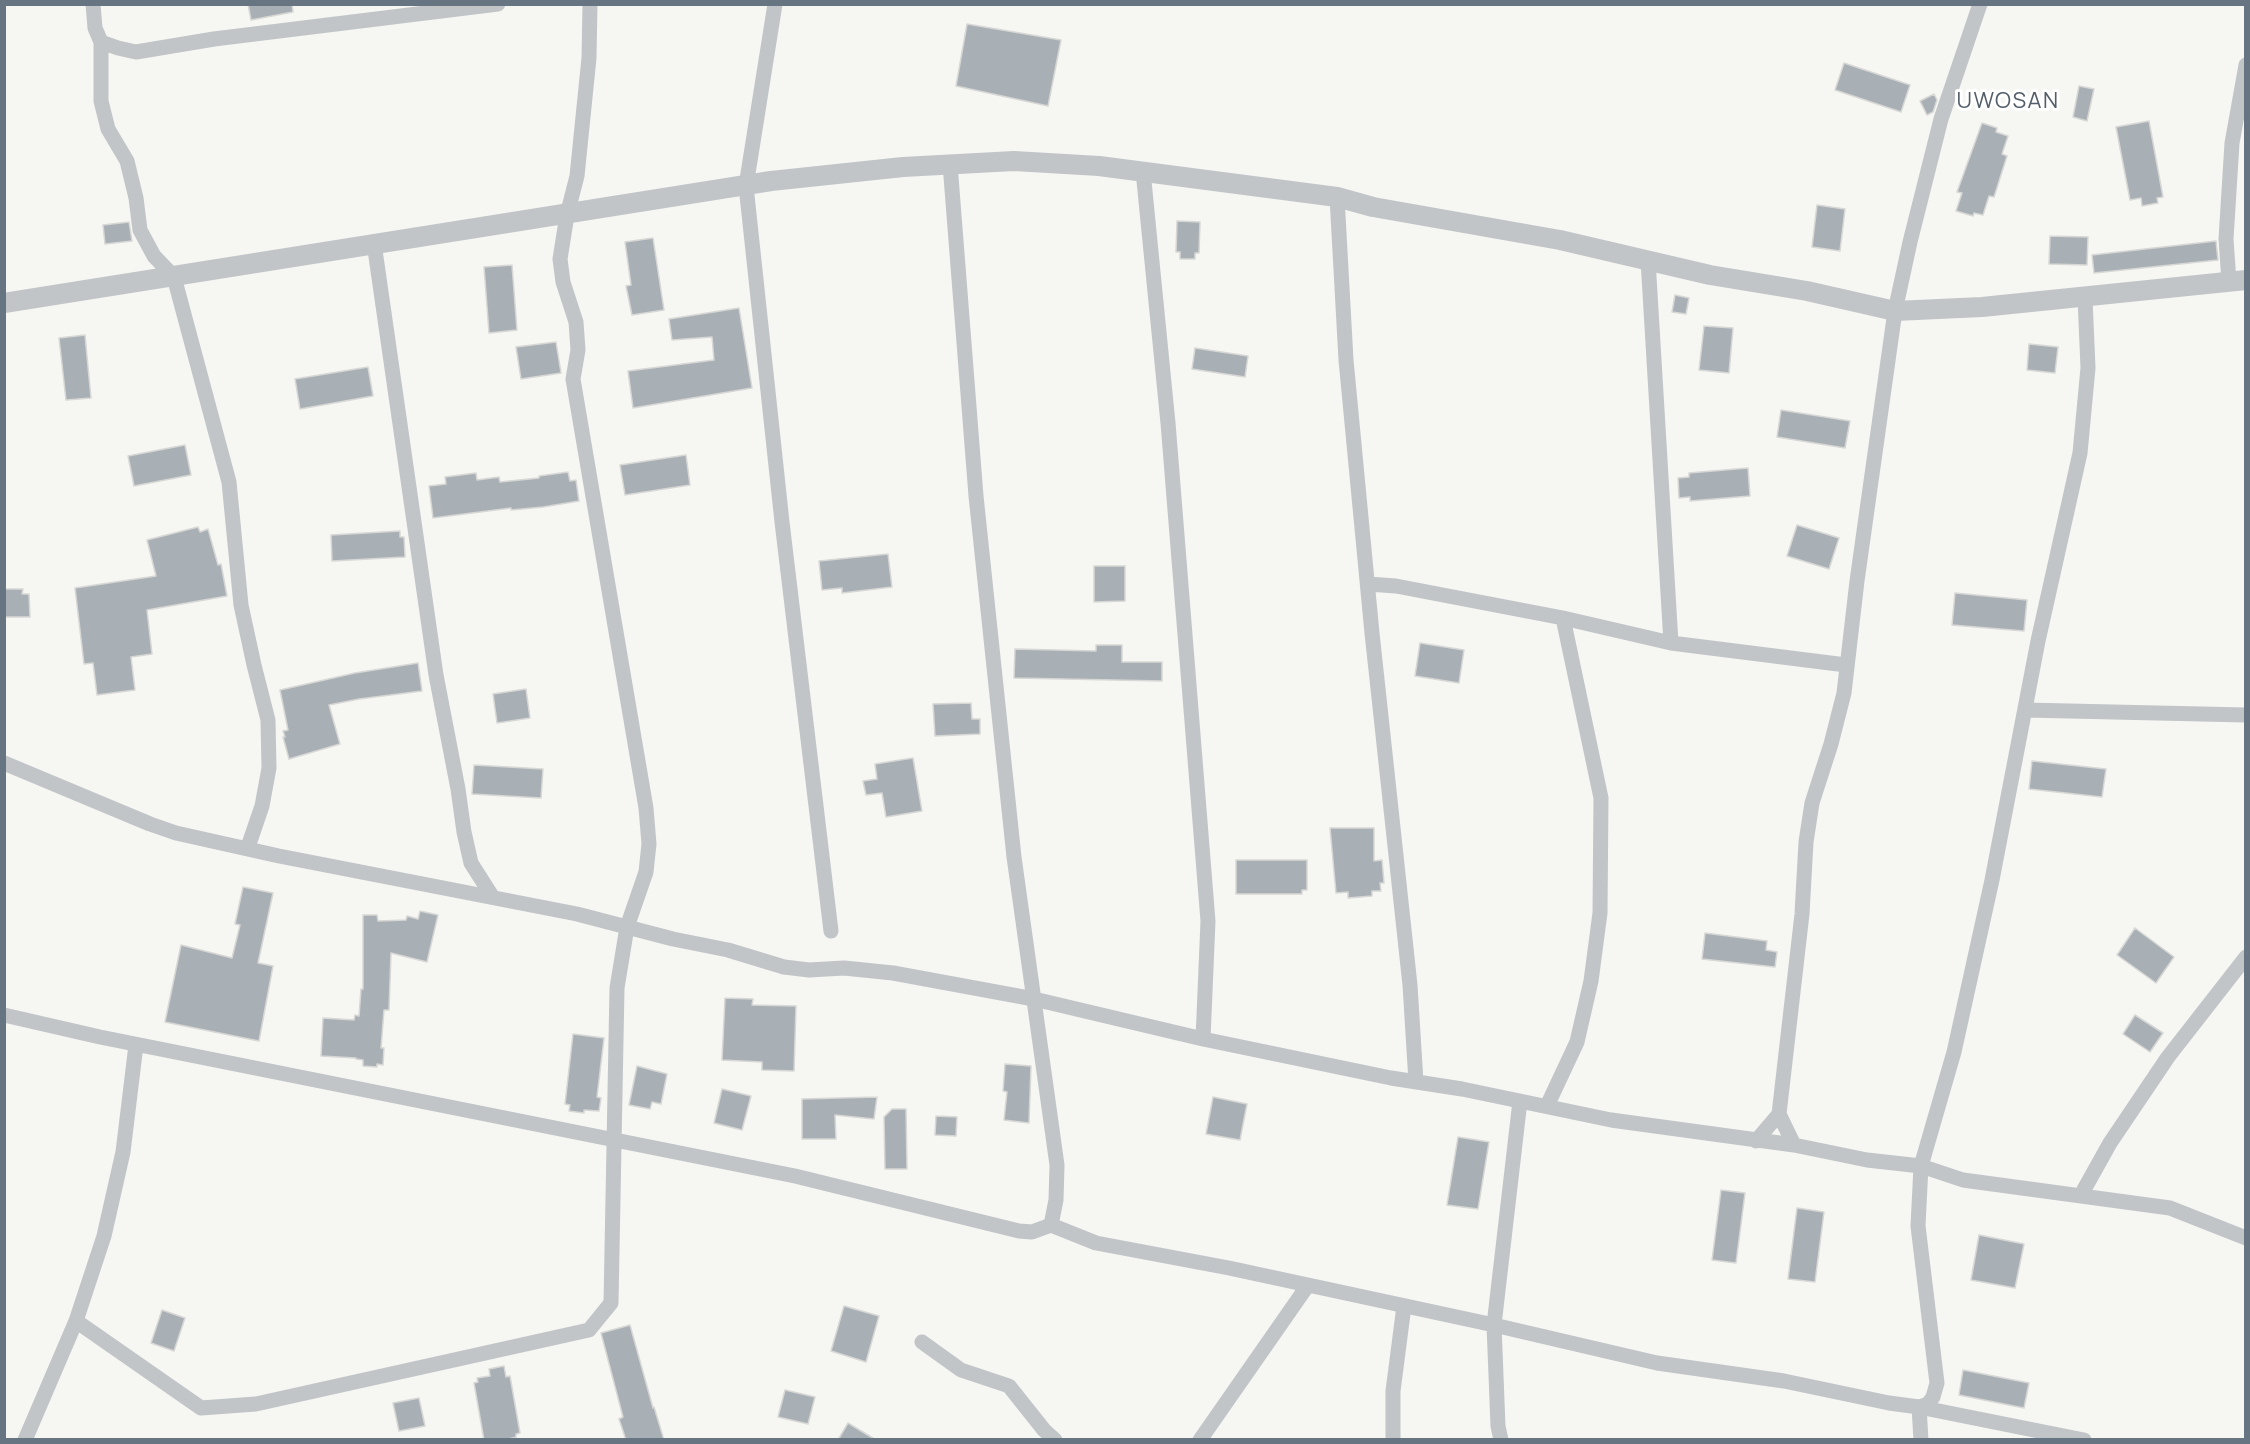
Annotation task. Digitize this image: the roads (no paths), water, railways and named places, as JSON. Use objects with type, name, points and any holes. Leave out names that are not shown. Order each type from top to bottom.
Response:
[{"type":"street","points":[[93,4],[95,28],[101,42],[101,101],[108,129],[127,161],[136,198],[140,230],[154,256],[174,277],[228,482],[241,605],[268,720],[269,768],[262,806],[248,847]]},
{"type":"street","points":[[101,42],[136,52],[214,39],[498,4]]},
{"type":"street","points":[[76,1321],[201,1408],[256,1404],[589,1330],[611,1303],[617,988],[627,927],[646,872],[649,844],[646,808],[573,379],[578,351],[576,322],[563,282],[560,259],[567,215],[577,176],[589,57],[590,4]]},
{"type":"street","points":[[776,4],[746,186],[782,522],[831,931]]},
{"type":"street","points":[[1794,1145],[1779,1114],[1802,914],[1806,842],[1812,803],[1844,693],[1895,311],[1941,119],[1980,4]]},
{"type":"street","points":[[4,303],[746,186],[903,167],[1014,160],[1143,171],[1337,197],[1373,207],[1560,240],[1710,274],[1807,291],[1895,311],[1982,307],[2085,298],[2237,281],[2226,239],[2232,143],[2244,74]]},
{"type":"street","points":[[950,164],[976,496],[1014,857],[1057,1165],[1056,1200],[1051,1225]]},
{"type":"street","points":[[1143,171],[1168,423],[1208,921],[1203,1039]]},
{"type":"street","points":[[1337,197],[1346,360],[1410,985],[1416,1082]]},
{"type":"street","points":[[374,243],[436,675],[464,832],[471,863],[492,896]]},
{"type":"street","points":[[1648,260],[1671,644]]},
{"type":"street","points":[[1919,1407],[1928,1404],[1933,1398],[1937,1383],[1918,1226],[1921,1166],[1954,1052],[1992,880],[2038,641],[2079,453],[2088,368],[2085,298]]},
{"type":"street","points":[[1368,584],[1396,586],[1563,618],[1671,644],[1846,665]]},
{"type":"street","points":[[1547,1106],[1577,1042],[1591,981],[1600,913],[1601,798],[1563,618]]},
{"type":"street","points":[[2025,710],[2246,715]]},
{"type":"street","points":[[4,763],[176,833],[248,847],[279,856],[492,896],[728,950],[784,967],[809,970],[844,968],[893,974],[1034,999],[1203,1039],[1611,1120],[1794,1145],[1867,1160],[1921,1166],[1963,1180],[2170,1208],[2246,1238]]},
{"type":"street","points":[[2081,1195],[2110,1143],[2168,1057],[2246,957]]},
{"type":"street","points":[[4,1015],[136,1045],[795,1176],[1019,1231],[1032,1232],[1051,1225],[1096,1243],[1308,1285],[1658,1363],[1784,1381],[2084,1440]]},
{"type":"street","points":[[26,1440],[76,1321],[104,1236],[123,1152],[136,1045]]},
{"type":"street","points":[[1501,1440],[1498,1426],[1494,1325],[1520,1101]]},
{"type":"street","points":[[1756,1141],[1779,1114]]},
{"type":"street","points":[[1200,1440],[1308,1285]]},
{"type":"street","points":[[1393,1440],[1393,1392],[1404,1306]]},
{"type":"street","points":[[922,1342],[961,1370],[1009,1386],[1044,1430],[1055,1440]]},
{"type":"street","points":[[1919,1407],[1920,1440]]},
{"type":"district","name":"UWOSAN","points":[[2008,102]]}]
